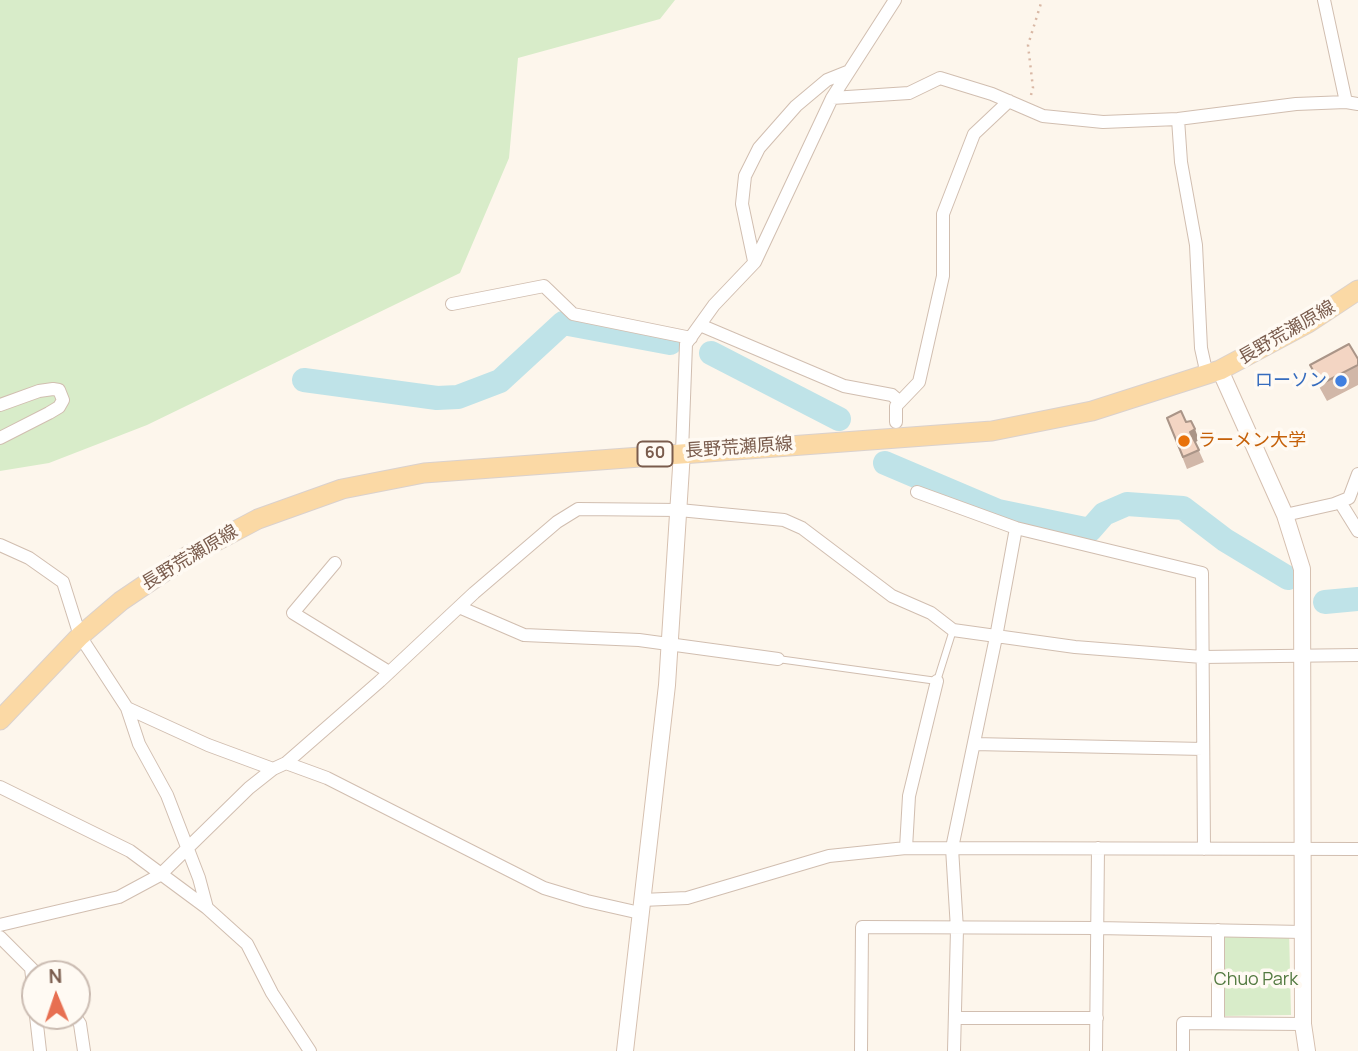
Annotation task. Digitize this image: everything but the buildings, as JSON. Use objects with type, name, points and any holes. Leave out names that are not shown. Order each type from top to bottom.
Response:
[{"type":"main road","name":"長野荒瀬原線","points":[[0,720],[80,636],[121,601],[186,557],[258,519],[342,489],[424,472],[992,431],[1092,411],[1214,372],[1308,323],[1358,290]]},
{"type":"street","points":[[625,1051],[670,645],[686,344],[714,305],[755,262],[832,98],[895,0]]},
{"type":"street","points":[[832,98],[909,93],[940,78],[1009,101],[1043,116],[1103,122],[1178,120],[1296,104],[1352,103],[1324,0]]},
{"type":"street","points":[[755,262],[742,204],[745,176],[759,148],[796,106],[827,80],[847,72]]},
{"type":"street","points":[[896,422],[896,406],[919,382],[943,276],[943,214],[974,134],[1009,101]]},
{"type":"street","points":[[1178,120],[1181,162],[1196,245],[1201,348],[1285,515],[1302,569],[1303,1024],[1307,1051]]},
{"type":"street","points":[[452,304],[544,286],[573,314],[691,338]]},
{"type":"street","points":[[700,325],[844,386],[892,395],[900,402]]},
{"type":"street","points":[[0,405],[52,389],[59,390],[63,400],[59,407],[0,438]]},
{"type":"street","points":[[1285,515],[1349,498],[1358,474]]},
{"type":"street","points":[[917,492],[1016,528],[1202,573],[1204,849]]},
{"type":"street","points":[[1340,502],[1358,531]]},
{"type":"street","points":[[0,925],[119,897],[160,874],[249,788],[273,769],[286,763],[459,607],[557,522],[578,509],[679,510],[785,520],[802,528],[892,596],[931,613],[953,630],[1075,647],[1202,657],[1358,655]]},
{"type":"street","points":[[954,1051],[957,929],[952,848],[1016,528]]},
{"type":"street","points":[[0,545],[29,558],[63,582],[80,636],[127,708],[139,744],[167,795],[207,908]]},
{"type":"street","points":[[335,563],[293,613],[389,672]]},
{"type":"street","points":[[459,607],[524,635],[639,640],[778,659]]},
{"type":"street","points":[[906,848],[909,796],[937,681]]},
{"type":"street","points":[[127,708],[208,745],[273,769]]},
{"type":"street","points":[[974,744],[1203,749]]},
{"type":"street","points":[[286,763],[327,778],[544,888],[587,901],[641,906],[687,898],[829,856],[906,848],[1358,849]]},
{"type":"street","points":[[0,787],[130,851],[207,908],[247,944],[272,993],[310,1051]]},
{"type":"street","points":[[1096,1051],[1098,848]]},
{"type":"street","points":[[861,1051],[862,928],[1097,928],[1303,932]]},
{"type":"street","points":[[1218,930],[1218,1024]]},
{"type":"street","points":[[0,937],[23,960]]},
{"type":"street","points":[[955,1018],[1097,1018]]},
{"type":"street","points":[[1183,1051],[1183,1023],[1303,1024]]},
{"type":"street","points":[[38,1030],[40,1051]]},
{"type":"street","points":[[81,1030],[84,1051]]},
{"type":"lane","points":[[778,659],[937,681],[953,630]]},
{"type":"path","points":[[1026,108],[1033,88],[1028,46],[1042,0]]},
{"type":"green space","points":[[0,0],[675,0],[660,19],[518,58],[509,158],[460,273],[147,425],[49,463],[0,471]]},
{"type":"green space","name":"Chuo Park","points":[[1289,929],[1291,1015],[1222,1016],[1221,935]]},
{"type":"waterway","points":[[304,380],[437,398],[458,397],[500,381],[563,323],[670,343]]},
{"type":"waterway","points":[[711,353],[839,419]]},
{"type":"waterway","points":[[885,463],[998,511],[1090,530],[1104,514],[1127,504],[1183,508],[1225,540],[1288,578]]},
{"type":"waterway","points":[[1325,602],[1358,599]]},
{"type":"place","name":"ローソン","points":[[1341,381]]},
{"type":"place","name":"ラーメン大学","points":[[1184,441]]}]
